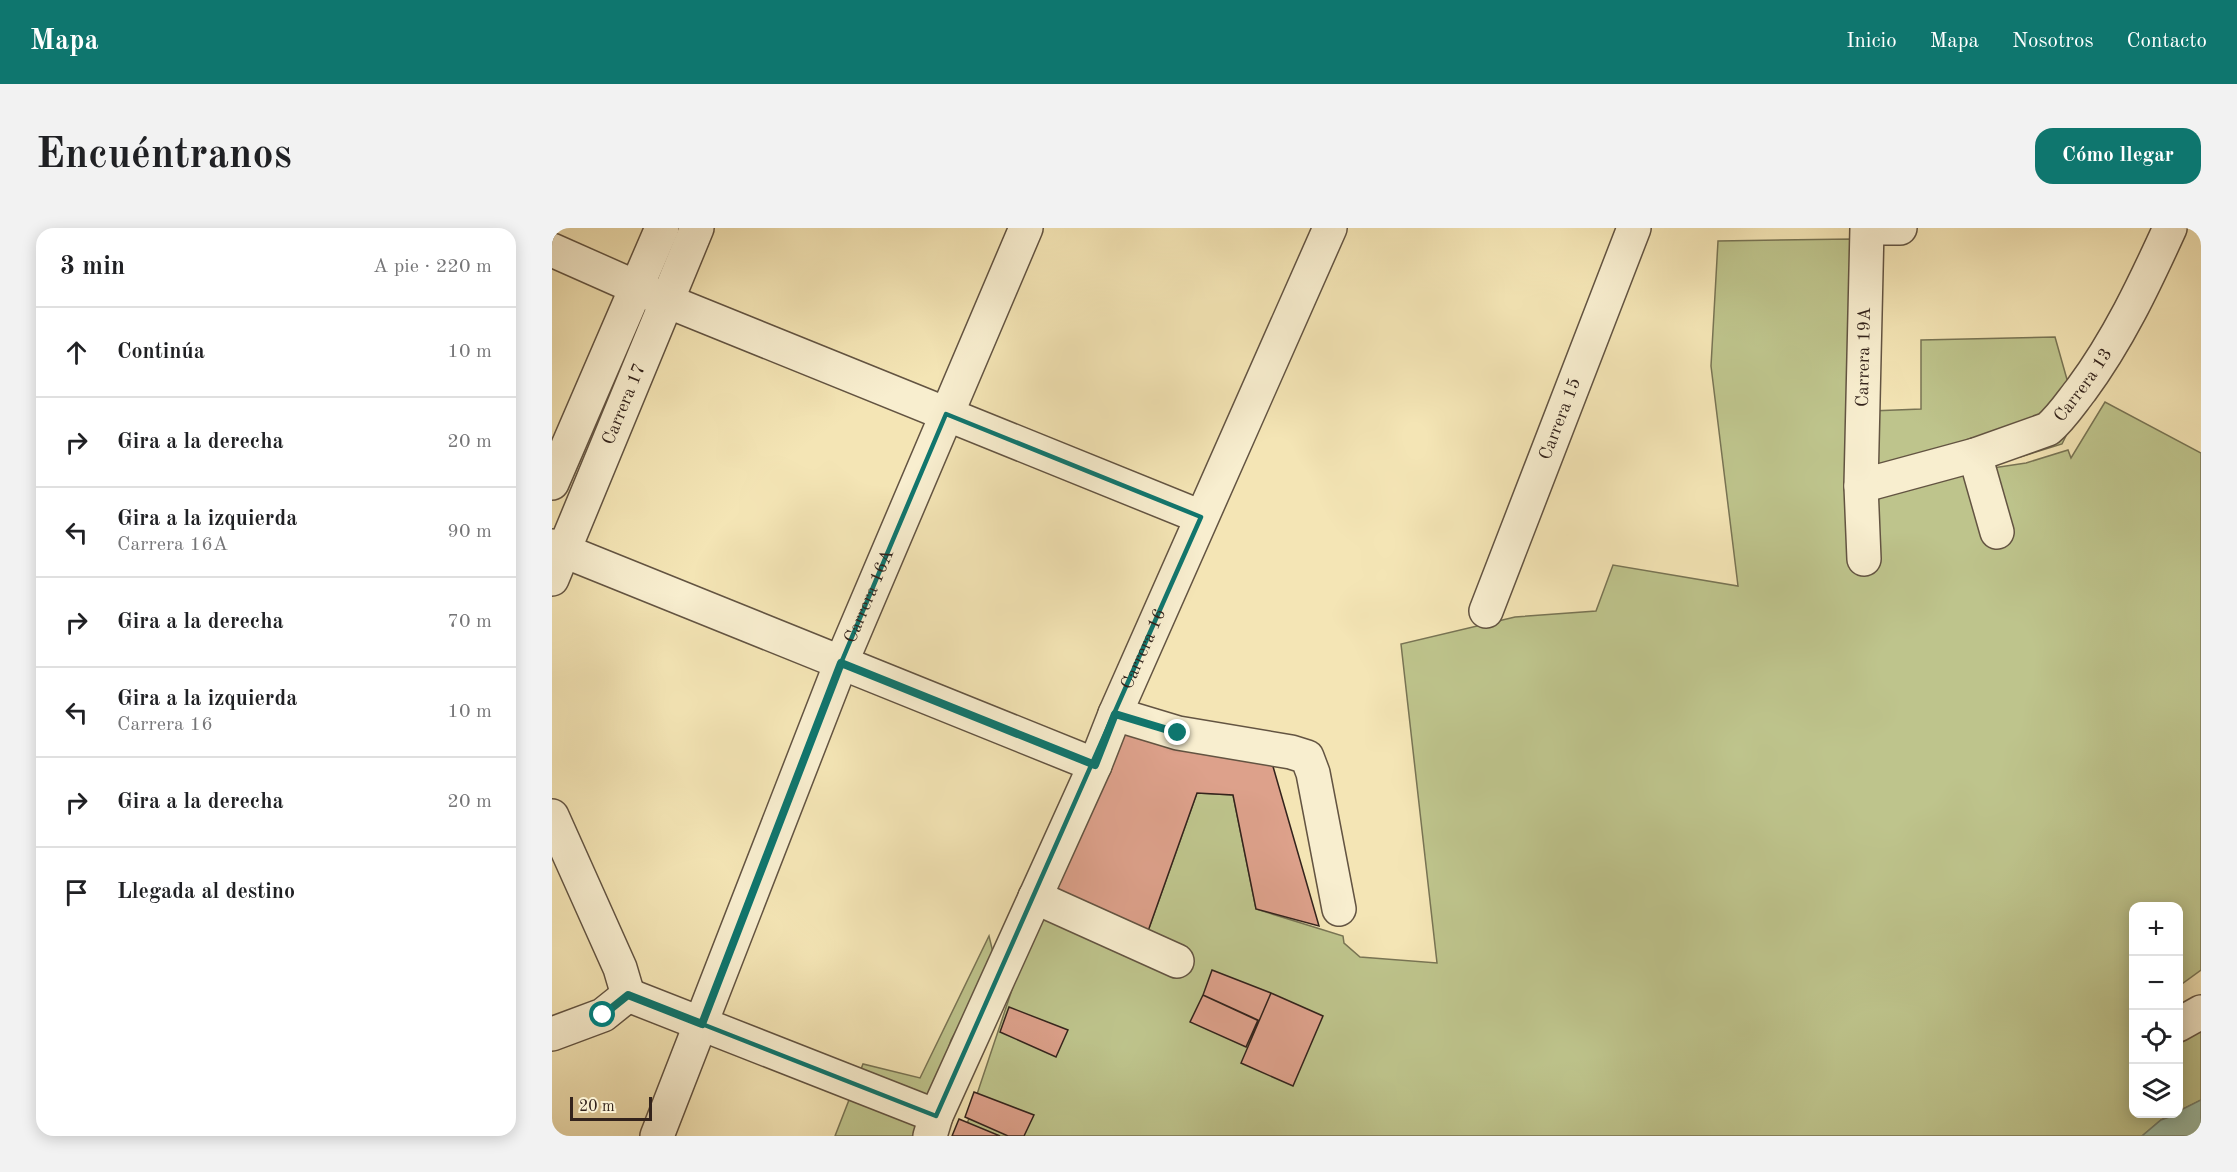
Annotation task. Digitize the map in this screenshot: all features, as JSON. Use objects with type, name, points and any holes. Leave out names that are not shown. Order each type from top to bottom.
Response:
[{"type":"street","name":"Carrera 17","points":[[552,483],[662,228]]},
{"type":"street","name":"Carrera 17","points":[[556,558],[667,301],[696,228]]},
{"type":"street","name":"Carrera 16A","points":[[657,1136],[841,663],[1026,228]]},
{"type":"street","name":"Carrera 16","points":[[933,1126],[1095,765],[1201,517],[1330,228]]},
{"type":"street","name":"Carrera 15","points":[[1486,611],[1634,228]]},
{"type":"street","name":"Carrera 19A","points":[[1864,559],[1861,486],[1867,228]]},
{"type":"street","points":[[1874,228],[1900,228]]},
{"type":"street","name":"Carrera 13","points":[[1861,486],[1975,455],[2036,435],[2058,421],[2103,361],[2140,294],[2170,228]]},
{"type":"street","points":[[552,250],[667,301],[1201,517]]},
{"type":"street","points":[[1975,455],[1997,532]]},
{"type":"street","points":[[556,558],[841,663],[1095,765]]},
{"type":"street","points":[[1115,714],[1178,733],[1291,752],[1307,757],[1313,773],[1339,909]]},
{"type":"street","points":[[552,816],[620,968],[628,995]]},
{"type":"street","points":[[1035,897],[1177,961]]},
{"type":"street","points":[[628,995],[702,1024],[933,1126]]},
{"type":"street","points":[[552,1034],[603,1015],[628,995]]},
{"type":"street","points":[[2183,1022],[2201,1012]]},
{"type":"highlighted area","points":[[946,414],[1201,517],[936,1116],[702,1024],[841,663]]},
{"type":"shaded area","points":[[1852,239],[1866,487],[2026,463],[2068,450],[2071,458],[2105,402],[2201,453],[2201,970],[2183,983],[2183,902],[2129,902],[2129,1118],[2165,1118],[2142,1136],[963,1136],[1037,915],[1147,934],[1197,793],[1233,795],[1256,909],[1343,936],[1344,943],[1360,957],[1437,963],[1401,644],[1515,617],[1596,611],[1613,565],[1738,586],[1711,366],[1718,241]]},
{"type":"shaded area","points":[[2055,337],[2068,383],[2087,393],[2062,444],[2020,457],[1868,481],[1871,411],[1921,409],[1921,340]]},
{"type":"shaded area","points":[[989,936],[995,961],[951,1040],[921,1136],[835,1136],[863,1064],[920,1078]]},
{"type":"shaded area","points":[[2201,1021],[2201,1100],[2183,1109],[2183,1064],[2183,1030]]},
{"type":"shaded area","points":[[2201,1100],[2201,1136],[2142,1136],[2161,1120],[2183,1118],[2183,1109]]},
{"type":"building","points":[[1121,727],[1272,763],[1319,926],[1256,909],[1233,795],[1197,793],[1147,934],[1047,892]]},
{"type":"building","points":[[1212,970],[1271,993],[1259,1021],[1203,995]]},
{"type":"building","points":[[1271,993],[1323,1016],[1293,1086],[1241,1063]]},
{"type":"building","points":[[1203,995],[1258,1020],[1246,1047],[1190,1022]]},
{"type":"building","points":[[1009,1007],[1068,1030],[1056,1057],[1000,1032]]},
{"type":"building","points":[[974,1092],[1034,1115],[1024,1136],[1008,1136],[965,1117]]},
{"type":"building","points":[[959,1119],[1000,1136],[952,1136]]},
{"type":"route","points":[[603,1015],[628,995],[702,1024],[841,663],[1095,765],[1115,714],[1178,733]]}]
